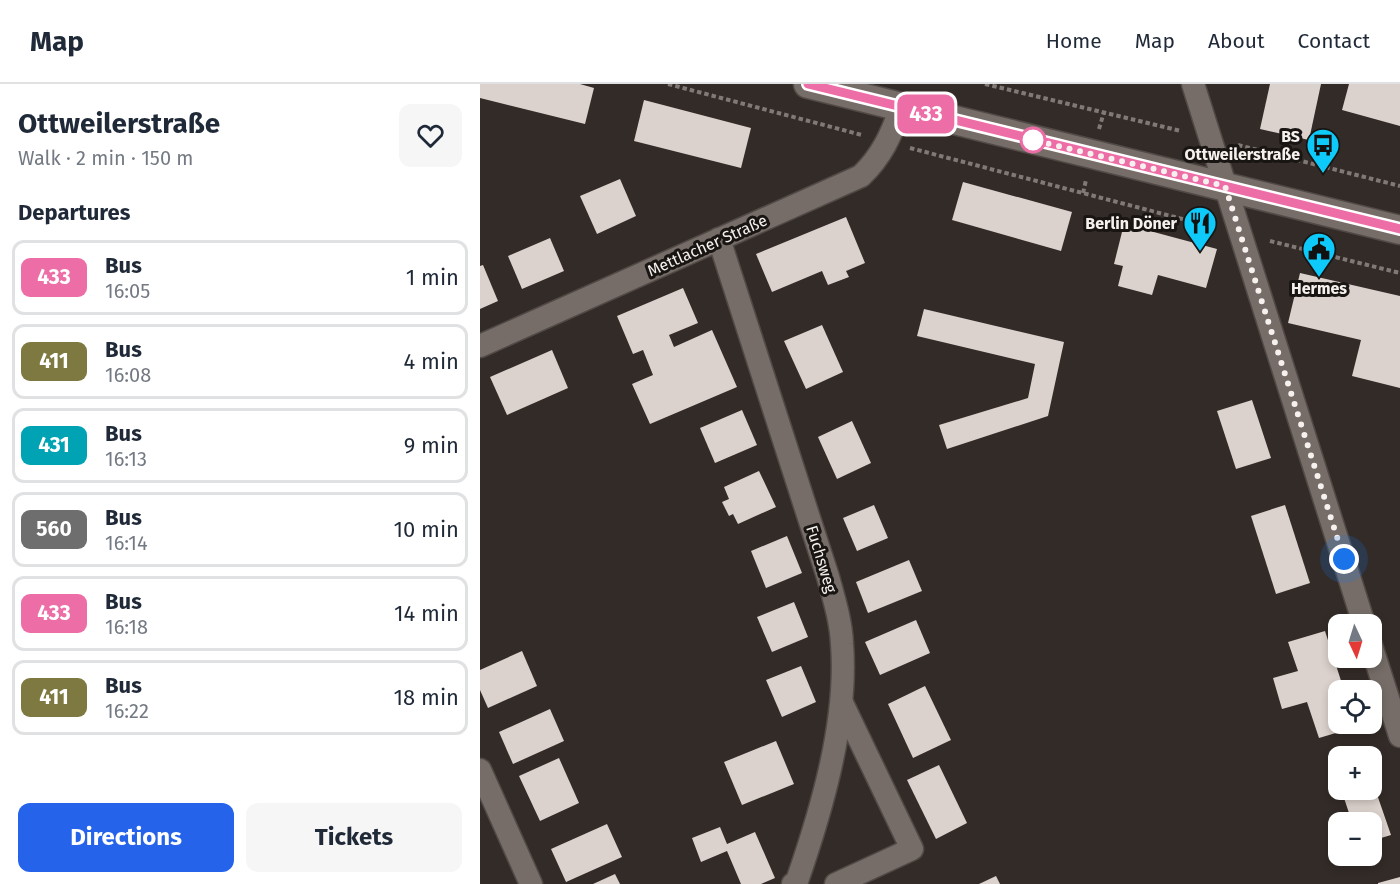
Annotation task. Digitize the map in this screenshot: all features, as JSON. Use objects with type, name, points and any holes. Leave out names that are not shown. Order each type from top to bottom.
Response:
[{"type":"street","points":[[808,84],[1400,230]]},
{"type":"street","points":[[1193,84],[1361,614]]},
{"type":"street","name":"Mettlacher Straße","points":[[480,346],[861,176],[875,163],[888,142],[901,108]]},
{"type":"street","name":"Fuchsweg","points":[[719,239],[828,577],[839,616],[843,644],[842,703],[813,833],[797,881],[793,884]]},
{"type":"street","points":[[1382,668],[1394,695],[1400,736]]},
{"type":"street","points":[[836,884],[912,849],[842,703]]},
{"type":"street","points":[[480,770],[531,884]]},
{"type":"path","points":[[668,84],[1241,234],[1400,273]]},
{"type":"building","points":[[480,84],[580,84],[594,88],[585,124],[480,98]]},
{"type":"building","points":[[1270,84],[1321,84],[1309,140],[1260,129]]},
{"type":"building","points":[[1349,84],[1400,84],[1400,126],[1342,110]]},
{"type":"building","points":[[644,100],[751,128],[741,168],[634,141]]},
{"type":"building","points":[[620,179],[636,216],[597,234],[580,196]]},
{"type":"building","points":[[963,182],[1072,212],[1061,251],[952,220]]},
{"type":"building","points":[[846,217],[865,263],[846,271],[849,277],[828,285],[822,271],[772,292],[756,254]]},
{"type":"building","points":[[1124,224],[1217,249],[1206,288],[1158,275],[1152,295],[1118,286],[1123,266],[1114,264]]},
{"type":"building","points":[[550,238],[564,271],[522,289],[508,256]]},
{"type":"building","points":[[483,265],[498,301],[480,309],[480,266]]},
{"type":"building","points":[[1300,273],[1400,296],[1400,388],[1352,376],[1361,340],[1288,323]]},
{"type":"building","points":[[683,288],[698,323],[669,335],[674,347],[712,330],[737,387],[650,424],[632,384],[653,375],[643,350],[633,354],[617,316]]},
{"type":"building","points":[[924,309],[1064,342],[1048,416],[947,449],[939,425],[1028,398],[1035,364],[917,336]]},
{"type":"building","points":[[822,325],[843,372],[806,389],[784,341]]},
{"type":"building","points":[[552,350],[568,388],[507,415],[490,377]]},
{"type":"building","points":[[1252,400],[1271,458],[1236,469],[1217,411]]},
{"type":"building","points":[[742,410],[757,445],[715,463],[700,428]]},
{"type":"building","points":[[852,421],[871,463],[837,479],[818,437]]},
{"type":"building","points":[[759,471],[776,507],[738,524],[733,514],[729,516],[722,502],[729,499],[724,487]]},
{"type":"building","points":[[874,505],[888,538],[857,551],[843,518]]},
{"type":"building","points":[[1285,505],[1310,583],[1276,594],[1251,516]]},
{"type":"building","points":[[787,536],[802,573],[766,588],[751,551]]},
{"type":"building","points":[[909,560],[922,591],[868,613],[856,582]]},
{"type":"building","points":[[794,602],[808,637],[772,652],[757,617]]},
{"type":"building","points":[[916,620],[930,653],[880,675],[865,642]]},
{"type":"building","points":[[1325,631],[1328,640],[1328,668],[1337,668],[1341,680],[1328,680],[1328,734],[1332,734],[1319,738],[1307,702],[1282,709],[1273,678],[1298,671],[1288,642]]},
{"type":"building","points":[[522,651],[537,686],[488,708],[480,690],[480,670]]},
{"type":"building","points":[[801,666],[816,702],[782,717],[766,680]]},
{"type":"building","points":[[925,686],[951,740],[913,758],[888,704]]},
{"type":"building","points":[[550,709],[564,741],[513,764],[499,732]]},
{"type":"building","points":[[776,741],[794,784],[742,805],[724,762]]},
{"type":"building","points":[[559,758],[579,803],[540,821],[519,776]]},
{"type":"building","points":[[939,765],[967,823],[936,839],[907,780]]},
{"type":"building","points":[[1345,800],[1379,800],[1391,835],[1382,838],[1382,812],[1349,812]]},
{"type":"building","points":[[607,824],[622,857],[566,882],[551,849]]},
{"type":"building","points":[[720,827],[727,844],[755,832],[775,878],[761,884],[741,884],[727,851],[701,862],[692,838]]},
{"type":"building","points":[[615,874],[620,884],[593,884]]},
{"type":"building","points":[[996,876],[1000,884],[979,884]]},
{"type":"building","points":[[1400,877],[1400,884],[1378,884],[1378,883]]},
{"type":"bus line","name":"433","points":[[808,84],[1400,229]]},
{"type":"place","name":"BS Ottweilerstraße","points":[[1323,174]]},
{"type":"place","name":"Berlin Döner","points":[[1200,252]]},
{"type":"place","name":"Hermes","points":[[1319,278]]},
{"type":"route","points":[[1033,140],[1025,138],[1225,186],[1344,559]]}]
